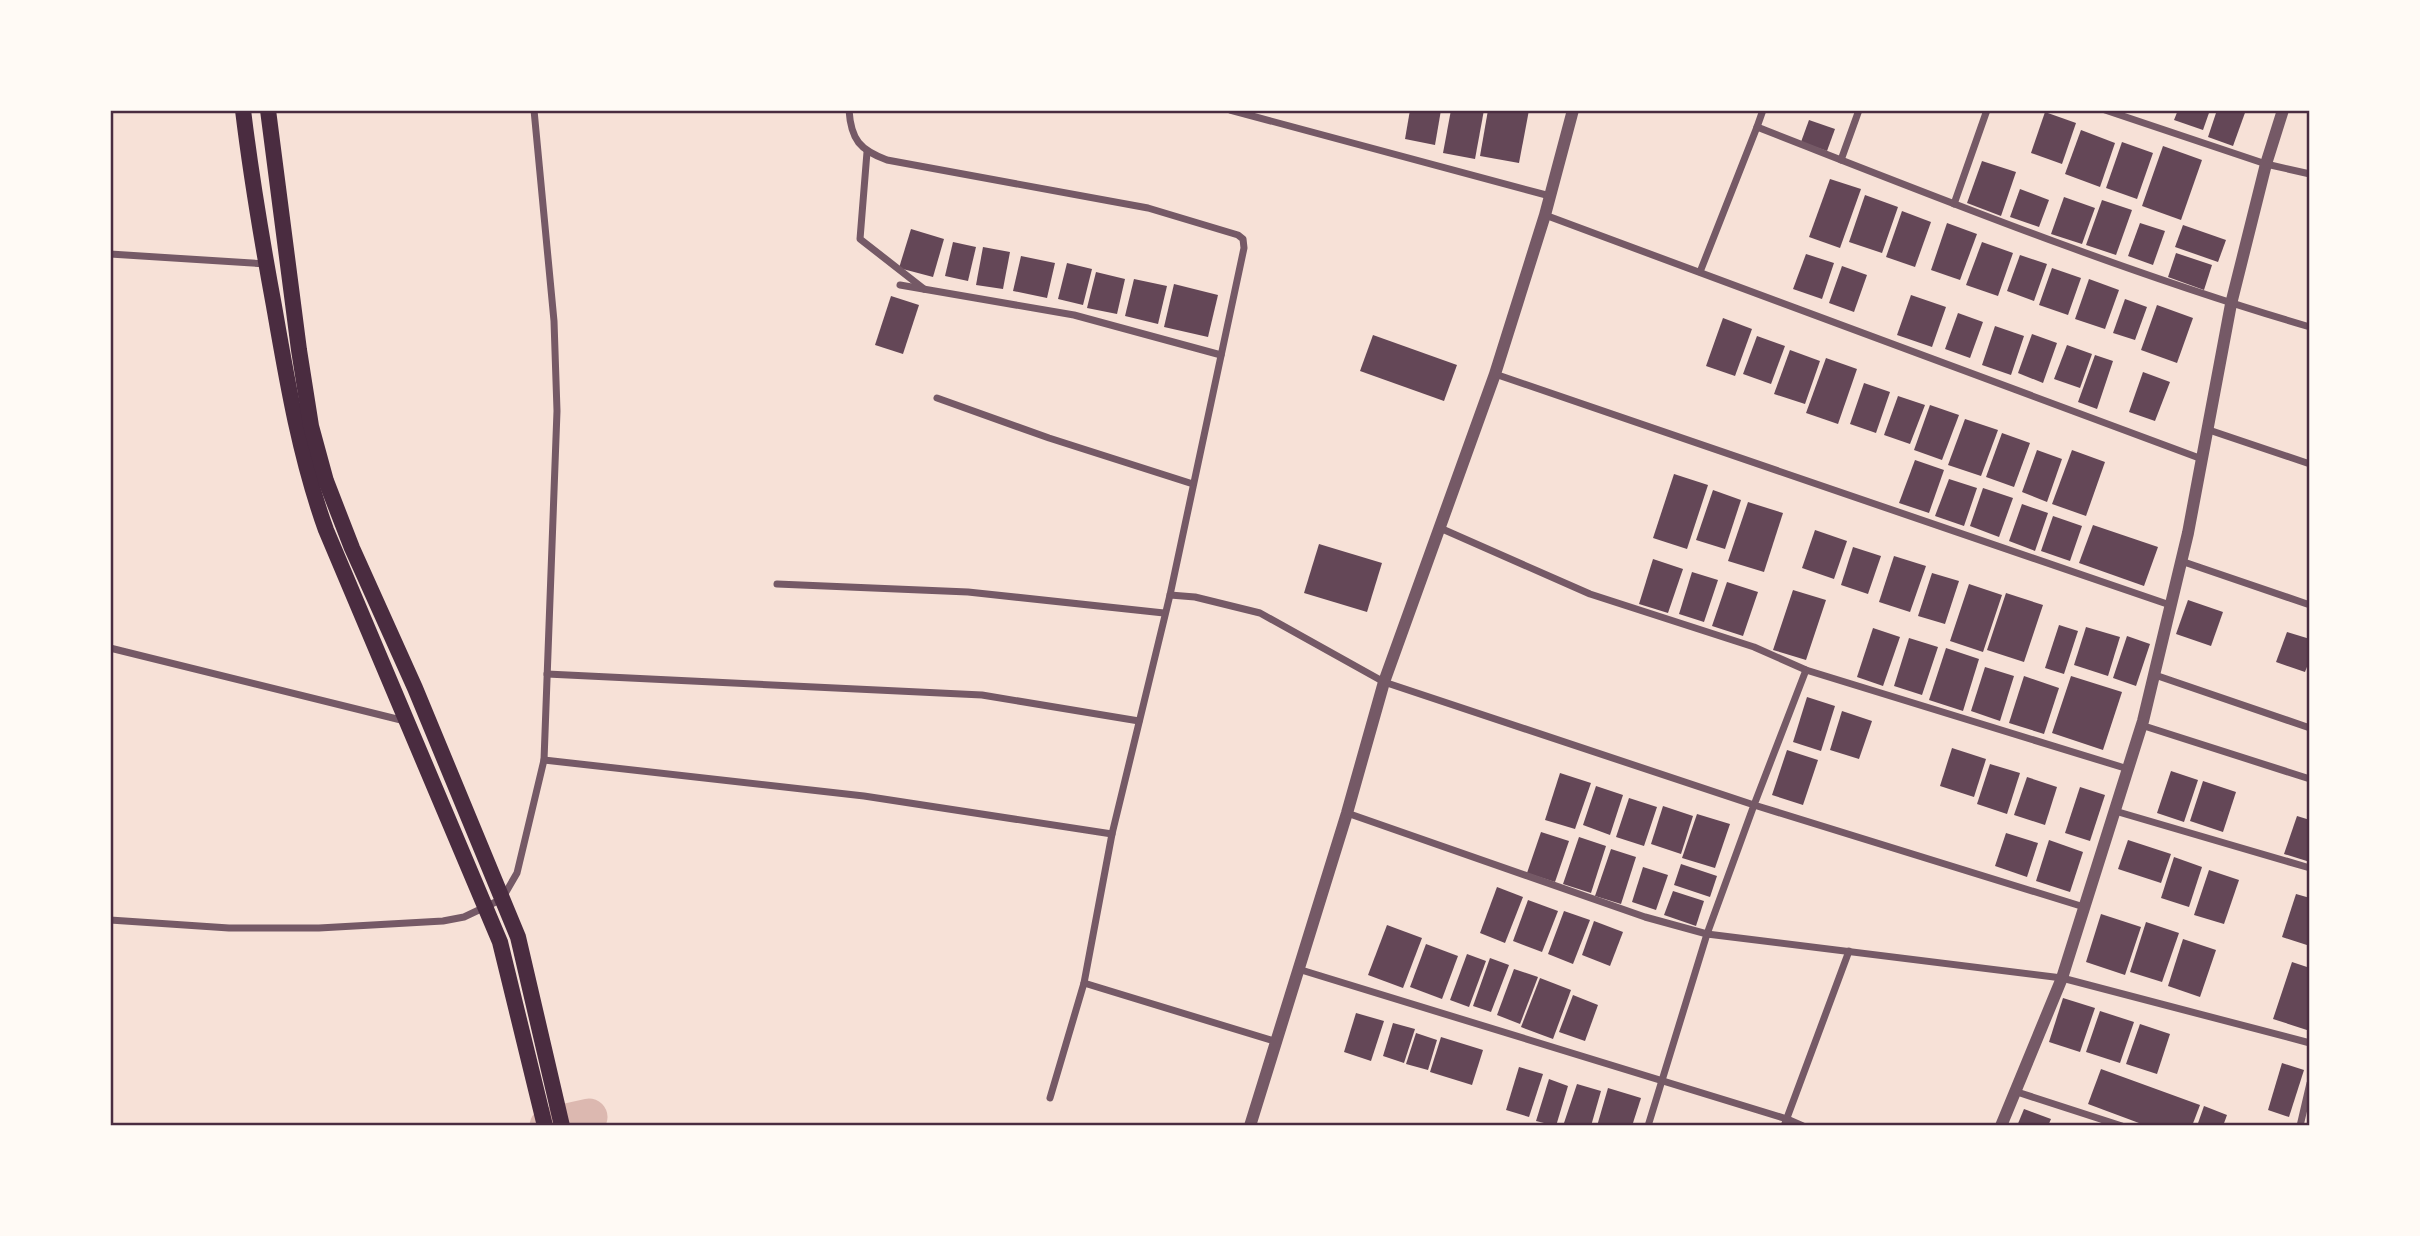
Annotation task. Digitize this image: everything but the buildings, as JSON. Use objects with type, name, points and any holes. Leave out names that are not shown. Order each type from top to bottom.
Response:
[{"type":"main road","points":[[243,110],[252,181],[285,369],[311,452],[415,688],[518,937],[562,1126]]},
{"type":"main road","points":[[268,110],[311,426],[312,490],[405,720],[426,763],[500,942],[542,1118]]},
{"type":"street","points":[[110,920],[229,928],[319,928],[443,921],[464,917],[502,899],[517,873],[544,760],[557,411],[554,321],[534,110]]},
{"type":"street","points":[[849,110],[853,135],[867,152],[887,160],[1149,208],[1238,235],[1243,239],[1244,248],[1170,595],[1112,834],[1084,982],[1050,1098]]},
{"type":"street","points":[[1230,110],[1259,114],[1550,196]]},
{"type":"street","points":[[1250,1126],[1347,813],[1384,682],[1495,374],[1545,215],[1573,110]]},
{"type":"street","points":[[1700,272],[1763,110]]},
{"type":"street","points":[[1841,160],[1859,110]]},
{"type":"street","points":[[1954,204],[1987,110]]},
{"type":"street","points":[[2105,110],[2266,164],[2310,174]]},
{"type":"street","points":[[2001,1126],[2062,978],[2155,675],[2203,459],[2231,304],[2266,164],[2283,110]]},
{"type":"street","points":[[1757,127],[1954,204],[2231,304],[2310,327]]},
{"type":"street","points":[[867,152],[860,239],[925,289]]},
{"type":"street","points":[[1545,215],[2203,459]]},
{"type":"street","points":[[110,254],[267,264]]},
{"type":"street","points":[[901,285],[1074,315],[1221,355]]},
{"type":"street","points":[[1495,374],[2170,605]]},
{"type":"street","points":[[937,398],[1049,438],[1194,484]]},
{"type":"street","points":[[2208,430],[2310,464]]},
{"type":"street","points":[[1440,528],[1590,594],[1754,647],[1806,670],[2128,769]]},
{"type":"street","points":[[2181,561],[2310,605]]},
{"type":"street","points":[[777,584],[968,592],[1164,613]]},
{"type":"street","points":[[1170,595],[1195,597],[1260,613],[1384,682],[1754,805],[2084,906]]},
{"type":"street","points":[[110,648],[405,720]]},
{"type":"street","points":[[1648,1126],[1707,934],[1806,670]]},
{"type":"street","points":[[547,674],[982,695],[1139,720]]},
{"type":"street","points":[[2155,675],[2310,728]]},
{"type":"street","points":[[2141,725],[2310,779]]},
{"type":"street","points":[[544,760],[863,796],[1112,834]]},
{"type":"street","points":[[2115,811],[2310,868]]},
{"type":"street","points":[[1347,813],[1645,917],[1707,934],[2062,978],[2310,1043]]},
{"type":"street","points":[[1786,1122],[1849,951]]},
{"type":"street","points":[[1298,969],[1803,1126]]},
{"type":"street","points":[[1084,982],[1275,1041]]},
{"type":"street","points":[[2300,1126],[2310,1083]]},
{"type":"street","points":[[2014,1091],[2122,1126]]},
{"type":"waterway","points":[[548,1126],[589,1117]]}]
